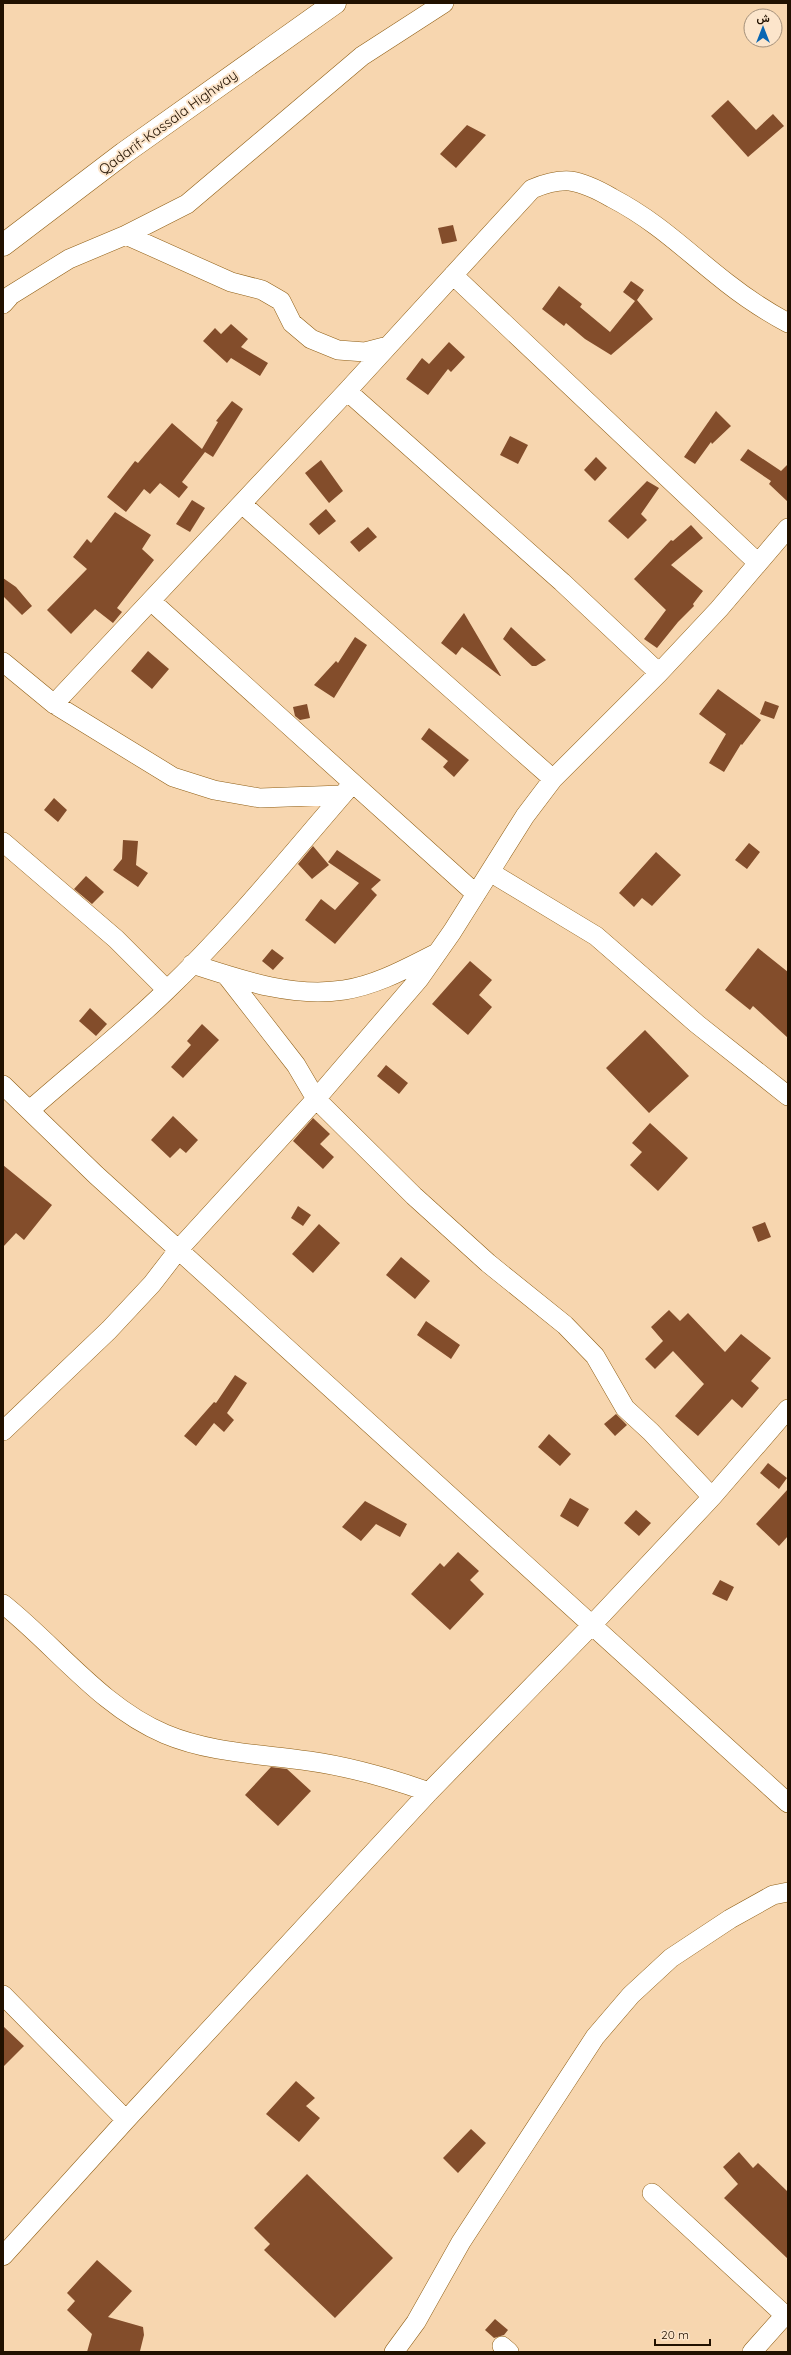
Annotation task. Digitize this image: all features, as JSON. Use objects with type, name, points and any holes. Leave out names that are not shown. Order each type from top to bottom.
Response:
[{"type":"highway","name":"Qadarif-Kassala Highway","points":[[3,245],[124,153],[335,3]]},
{"type":"street","points":[[3,304],[11,296],[69,259],[126,235],[186,204],[362,56],[444,3]]},
{"type":"street","points":[[54,704],[347,391],[532,189],[549,182],[571,181],[596,189],[637,211],[671,235],[726,282],[762,308],[788,323]]},
{"type":"street","points":[[126,235],[231,282],[262,290],[281,301],[292,323],[311,340],[338,350],[364,352],[388,346]]},
{"type":"street","points":[[453,274],[758,563]]},
{"type":"street","points":[[347,391],[562,582],[659,673]]},
{"type":"street","points":[[242,504],[553,779]]},
{"type":"street","points":[[3,1430],[109,1330],[152,1284],[178,1249],[316,1099],[419,979],[476,894],[525,816],[553,779],[659,673],[788,528]]},
{"type":"street","points":[[151,601],[348,789],[476,894]]},
{"type":"street","points":[[3,662],[54,704],[173,777],[214,790],[260,798],[348,789]]},
{"type":"street","points":[[30,1110],[117,1036],[167,990],[258,895],[348,789]]},
{"type":"street","points":[[3,842],[116,939],[167,990]]},
{"type":"street","points":[[490,872],[596,936],[681,1011],[788,1096]]},
{"type":"street","points":[[192,964],[275,988],[307,993],[345,990],[384,979],[437,953]]},
{"type":"street","points":[[226,975],[296,1065],[316,1099],[414,1196],[488,1263],[565,1324],[595,1356],[625,1408],[651,1432],[712,1497]]},
{"type":"street","points":[[3,1084],[96,1175],[591,1626],[788,1803]]},
{"type":"street","points":[[3,2256],[126,2120],[429,1792],[591,1626],[712,1497],[788,1409]]},
{"type":"street","points":[[3,1604],[32,1627],[108,1698],[134,1717],[164,1734],[201,1746],[366,1771],[429,1792]]},
{"type":"street","points":[[394,2352],[416,2322],[461,2242],[595,2037],[631,1995],[671,1958],[730,1919],[774,1896],[788,1892]]},
{"type":"street","points":[[3,1995],[126,2120]]},
{"type":"street","points":[[652,2193],[786,2317],[752,2352]]},
{"type":"building","points":[[728,100],[756,130],[773,114],[784,126],[748,157],[711,116]]},
{"type":"building","points":[[467,125],[486,135],[456,168],[440,154]]},
{"type":"building","points":[[453,225],[457,241],[442,244],[438,228]]},
{"type":"building","points":[[631,281],[644,290],[637,300],[653,319],[611,355],[585,339],[566,323],[564,326],[542,309],[559,286],[582,304],[580,307],[610,332],[635,301],[623,292]]},
{"type":"building","points":[[231,324],[248,339],[241,347],[268,363],[260,376],[231,358],[227,363],[203,341],[215,328],[221,334]]},
{"type":"building","points":[[449,342],[465,357],[451,372],[448,369],[428,395],[406,379],[422,358],[429,364]]},
{"type":"building","points":[[232,401],[243,409],[213,457],[205,452],[182,482],[188,487],[179,498],[160,483],[150,494],[144,489],[126,512],[107,497],[135,461],[138,463],[172,423],[202,449],[218,422],[216,421]]},
{"type":"building","points":[[716,411],[731,426],[712,444],[711,442],[695,464],[684,457]]},
{"type":"building","points":[[510,436],[528,445],[518,464],[500,455]]},
{"type":"building","points":[[748,449],[781,471],[788,464],[788,502],[769,484],[771,481],[740,460]]},
{"type":"building","points":[[596,457],[607,468],[595,481],[584,470]]},
{"type":"building","points":[[321,460],[343,491],[329,503],[305,473]]},
{"type":"building","points":[[647,481],[659,488],[641,514],[647,520],[628,539],[608,521]]},
{"type":"building","points":[[192,500],[205,508],[190,532],[176,524]]},
{"type":"building","points":[[326,509],[336,521],[319,535],[309,524]]},
{"type":"building","points":[[115,512],[151,535],[142,549],[154,560],[117,608],[122,612],[113,623],[95,609],[71,634],[47,610],[87,569],[73,557],[87,539],[91,543]]},
{"type":"building","points":[[691,525],[703,538],[671,565],[703,591],[693,604],[694,606],[678,622],[657,648],[644,639],[666,610],[634,579],[671,540],[673,541]]},
{"type":"building","points":[[368,527],[377,537],[359,552],[350,542]]},
{"type":"building","points":[[3,578],[16,587],[32,606],[22,615],[3,596]]},
{"type":"building","points":[[464,613],[501,676],[462,647],[456,655],[441,643]]},
{"type":"building","points":[[511,627],[546,660],[536,666],[532,666],[503,639]]},
{"type":"building","points":[[355,637],[367,645],[334,698],[314,685],[336,661],[338,663]]},
{"type":"building","points":[[148,651],[169,669],[152,689],[131,671]]},
{"type":"building","points":[[718,689],[761,720],[742,745],[741,744],[724,772],[709,763],[726,734],[699,714]]},
{"type":"building","points":[[765,701],[779,706],[774,719],[760,714]]},
{"type":"building","points":[[307,704],[310,718],[300,720],[295,716],[293,707]]},
{"type":"building","points":[[429,728],[469,760],[454,777],[443,767],[448,761],[421,739]]},
{"type":"building","points":[[54,798],[67,810],[58,822],[44,810]]},
{"type":"building","points":[[123,840],[138,841],[136,865],[148,873],[138,887],[113,870],[122,859]]},
{"type":"building","points":[[749,843],[760,852],[747,869],[735,860]]},
{"type":"building","points":[[313,846],[329,865],[312,879],[298,864]]},
{"type":"building","points":[[337,850],[381,880],[371,889],[377,895],[335,944],[305,920],[321,899],[335,910],[359,883],[328,862]]},
{"type":"building","points":[[656,852],[681,875],[652,906],[642,898],[634,907],[619,893]]},
{"type":"building","points":[[86,876],[104,892],[92,904],[74,889]]},
{"type":"building","points":[[758,948],[788,972],[788,1038],[753,1006],[750,1010],[725,990]]},
{"type":"building","points":[[272,949],[284,958],[273,970],[262,961]]},
{"type":"building","points":[[470,961],[492,980],[479,995],[492,1007],[468,1035],[432,1004]]},
{"type":"building","points":[[90,1008],[107,1024],[96,1036],[79,1021]]},
{"type":"building","points":[[202,1024],[219,1040],[183,1078],[171,1067],[191,1045],[187,1041]]},
{"type":"building","points":[[645,1030],[689,1076],[649,1113],[606,1068]]},
{"type":"building","points":[[386,1065],[408,1083],[399,1094],[377,1076]]},
{"type":"building","points":[[173,1116],[198,1140],[186,1153],[180,1148],[170,1158],[151,1140]]},
{"type":"building","points":[[313,1118],[330,1134],[320,1144],[334,1157],[323,1169],[293,1141]]},
{"type":"building","points":[[650,1123],[688,1158],[658,1191],[630,1165],[642,1152],[632,1143]]},
{"type":"building","points":[[3,1165],[52,1205],[24,1240],[16,1233],[3,1247]]},
{"type":"building","points":[[298,1206],[311,1215],[303,1226],[291,1218]]},
{"type":"building","points":[[765,1222],[771,1237],[758,1242],[752,1227]]},
{"type":"building","points":[[319,1224],[340,1243],[313,1273],[292,1254]]},
{"type":"building","points":[[401,1257],[430,1281],[415,1299],[386,1275]]},
{"type":"building","points":[[669,1310],[680,1321],[688,1313],[725,1352],[741,1334],[771,1358],[751,1381],[759,1388],[742,1408],[732,1399],[698,1436],[675,1416],[704,1384],[673,1351],[655,1369],[645,1359],[663,1341],[651,1327]]},
{"type":"building","points":[[426,1321],[460,1345],[451,1359],[417,1335]]},
{"type":"building","points":[[235,1375],[247,1383],[227,1413],[234,1420],[224,1432],[214,1423],[196,1446],[184,1436],[214,1402],[216,1403]]},
{"type":"building","points":[[616,1414],[627,1425],[615,1436],[604,1424]]},
{"type":"building","points":[[549,1434],[571,1454],[560,1466],[538,1447]]},
{"type":"building","points":[[768,1463],[787,1478],[779,1489],[760,1473]]},
{"type":"building","points":[[788,1489],[788,1536],[779,1546],[756,1524]]},
{"type":"building","points":[[570,1498],[589,1509],[578,1527],[560,1516]]},
{"type":"building","points":[[365,1501],[407,1524],[400,1537],[376,1524],[361,1541],[342,1527]]},
{"type":"building","points":[[636,1510],[651,1523],[639,1536],[624,1523]]},
{"type":"building","points":[[458,1552],[479,1571],[470,1580],[484,1594],[450,1630],[411,1594],[440,1563],[444,1567]]},
{"type":"building","points":[[720,1580],[734,1587],[727,1601],[712,1594]]},
{"type":"building","points":[[271,1767],[287,1769],[311,1791],[278,1826],[245,1795]]},
{"type":"building","points":[[3,2026],[24,2046],[3,2067]]},
{"type":"building","points":[[296,2081],[315,2098],[306,2106],[320,2118],[299,2142],[266,2114]]},
{"type":"building","points":[[471,2129],[486,2143],[458,2173],[443,2158]]},
{"type":"building","points":[[739,2152],[753,2168],[758,2163],[788,2192],[788,2259],[724,2198],[738,2184],[723,2167]]},
{"type":"building","points":[[307,2174],[393,2258],[335,2318],[264,2250],[270,2244],[254,2228]]},
{"type":"building","points":[[97,2260],[132,2291],[108,2317],[143,2327],[144,2335],[140,2351],[87,2352],[92,2334],[67,2310],[75,2301],[67,2293]]},
{"type":"building","points":[[495,2319],[508,2330],[504,2335],[494,2338],[485,2330]]}]
